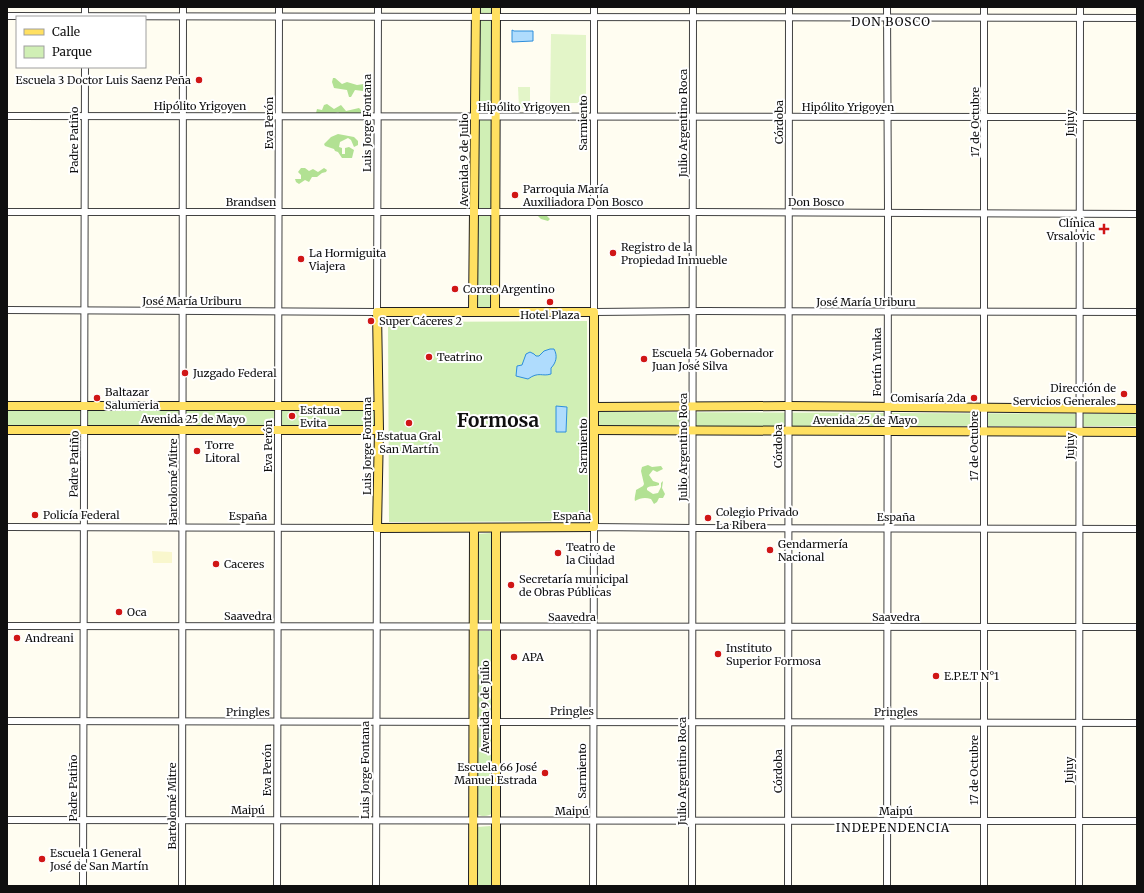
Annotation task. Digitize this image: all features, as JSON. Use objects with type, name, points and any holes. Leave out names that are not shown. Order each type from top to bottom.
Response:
[{"type":"main road","name":"Avenida 9 de Julio","points":[[473,312],[476,7]]},
{"type":"main road","points":[[495,312],[496,7]]},
{"type":"main road","points":[[377,312],[594,312]]},
{"type":"main road","name":"Luis Jorge Fontana","points":[[377,312],[377,528]]},
{"type":"main road","name":"Sarmiento","points":[[594,312],[594,527]]},
{"type":"main road","name":"Avenida 25 de Mayo","points":[[7,406],[378,406]]},
{"type":"main road","name":"Avenida 25 de Mayo","points":[[594,407],[788,406],[1137,409]]},
{"type":"main road","name":"Avenida 25 de Mayo","points":[[7,430],[378,430]]},
{"type":"main road","name":"Avenida 25 de Mayo","points":[[594,430],[1137,432]]},
{"type":"main road","name":"España","points":[[377,528],[594,527]]},
{"type":"main road","name":"Avenida 9 de Julio","points":[[473,886],[474,528]]},
{"type":"main road","name":"Avenida 9 de Julio","points":[[496,528],[496,886]]},
{"type":"street","points":[[7,16],[85,16],[85,7]]},
{"type":"street","name":"Bartolomé Mitre","points":[[182,886],[183,7]]},
{"type":"street","name":"Eva Perón","points":[[278,886],[277,626],[279,7]]},
{"type":"street","name":"Luis Jorge Fontana","points":[[377,312],[378,7]]},
{"type":"street","name":"Sarmiento","points":[[594,7],[594,312]]},
{"type":"street","name":"Julio Argentino Roca","points":[[692,886],[694,212],[693,7]]},
{"type":"street","name":"Córdoba","points":[[788,886],[787,626],[789,7]]},
{"type":"street","name":"Fortín Yunka","points":[[887,7],[887,886]]},
{"type":"street","name":"17 de Octubre","points":[[984,7],[984,886]]},
{"type":"street","name":"Jujuy","points":[[1079,886],[1080,7]]},
{"type":"street","points":[[146,17],[1137,18]]},
{"type":"street","name":"Padre Patiño","points":[[83,886],[84,68]]},
{"type":"street","name":"Hipólito Yrigoyen","points":[[7,116],[1137,117]]},
{"type":"street","name":"Brandsen","points":[[7,212],[495,212]]},
{"type":"street","name":"Don Bosco","points":[[495,212],[888,212],[1137,214]]},
{"type":"street","name":"José María Uriburu","points":[[7,310],[377,312]]},
{"type":"street","name":"José María Uriburu","points":[[594,312],[1137,312]]},
{"type":"street","name":"España","points":[[7,527],[377,528]]},
{"type":"street","name":"Sarmiento","points":[[593,886],[594,527]]},
{"type":"street","name":"España","points":[[594,527],[1137,529]]},
{"type":"street","name":"Luis Jorge Fontana","points":[[376,886],[377,528]]},
{"type":"street","name":"Saavedra","points":[[7,626],[787,626],[1137,628]]},
{"type":"street","name":"Pringles","points":[[7,721],[1137,723]]},
{"type":"street","name":"Maipú","points":[[7,820],[1137,821]]},
{"type":"shaded area","points":[[152,551],[172,552],[172,563],[153,563]]},
{"type":"green space","points":[[478,7],[493,7],[492,307],[477,307]]},
{"type":"green space","points":[[551,34],[586,35],[586,103],[550,103]]},
{"type":"green space","points":[[333,78],[342,84],[347,82],[357,85],[364,84],[370,86],[363,91],[355,90],[351,97],[349,97],[347,90],[334,88],[332,82]]},
{"type":"green space","points":[[518,87],[530,87],[530,108],[519,108]]},
{"type":"green space","points":[[327,104],[334,109],[341,105],[346,111],[359,108],[362,111],[360,114],[345,117],[338,112],[335,113],[334,116],[318,115],[316,113],[317,109],[322,110],[324,105]]},
{"type":"green space","points":[[338,134],[354,137],[358,141],[358,145],[354,147],[351,140],[348,138],[340,142],[339,147],[342,148],[342,154],[345,154],[345,148],[349,147],[354,150],[352,158],[342,158],[334,149],[325,146],[324,144],[331,137]]},
{"type":"green space","points":[[301,168],[305,168],[309,171],[313,169],[318,172],[324,168],[327,170],[317,177],[312,177],[309,182],[305,180],[299,184],[295,179],[301,179],[301,175],[298,172]]},
{"type":"green space","points":[[561,199],[584,205],[584,208],[588,210],[588,215],[548,214],[547,216],[550,219],[548,221],[541,219],[530,209],[538,205],[553,208]]},
{"type":"green space","points":[[587,321],[588,521],[389,522],[388,322]]},
{"type":"green space","points":[[374,410],[374,425],[7,425],[7,411]]},
{"type":"green space","points":[[599,412],[1137,414],[1137,426],[599,426]]},
{"type":"green space","points":[[648,465],[652,467],[661,466],[663,469],[657,472],[653,470],[649,475],[653,481],[659,483],[659,485],[647,488],[647,490],[653,494],[658,493],[663,481],[662,488],[665,494],[663,498],[659,498],[654,504],[649,498],[643,498],[635,501],[636,490],[644,484],[641,471],[642,467]]},
{"type":"green space","points":[[491,533],[493,535],[492,620],[477,620],[476,538],[478,534]]},
{"type":"green space","points":[[478,631],[493,632],[494,715],[486,719],[476,717],[476,635]]},
{"type":"green space","points":[[490,728],[492,730],[494,812],[488,816],[481,816],[476,814],[477,729]]},
{"type":"green space","points":[[490,826],[492,828],[494,886],[475,886],[477,827]]},
{"type":"water","points":[[512,30],[533,31],[533,41],[512,42]]},
{"type":"water","points":[[554,349],[556,357],[551,368],[551,374],[535,375],[528,379],[516,376],[517,366],[522,365],[526,354],[530,352],[536,356],[539,356],[544,351]]},
{"type":"water","points":[[556,406],[567,407],[566,432],[556,432]]},
{"type":"place","name":"Escuela 3 Doctor Luis Saenz Peña","points":[[199,80]]},
{"type":"place","name":"Parroquia María Auxiliadora Don Bosco","points":[[515,195]]},
{"type":"place","name":"Clínica Vrsalovic","points":[[1104,229]]},
{"type":"place","name":"Registro de la Propiedad Inmueble","points":[[613,253]]},
{"type":"place","name":"La Hormiguita Viajera","points":[[301,259]]},
{"type":"place","name":"Correo Argentino","points":[[455,289]]},
{"type":"place","name":"Hotel Plaza","points":[[550,302]]},
{"type":"place","name":"Super Cáceres 2","points":[[371,321]]},
{"type":"place","name":"Teatrino","points":[[429,357]]},
{"type":"place","name":"Escuela 54 Gobernador Juan José Silva","points":[[644,359]]},
{"type":"place","name":"Juzgado Federal","points":[[185,373]]},
{"type":"place","name":"Dirección de Servicios Generales","points":[[1124,394]]},
{"type":"place","name":"Baltazar Salumeria","points":[[97,398]]},
{"type":"place","name":"Comisaría 2da","points":[[974,398]]},
{"type":"place","name":"Estatua Evita","points":[[292,416]]},
{"type":"place","name":"Estatua Gral San Martín","points":[[409,423]]},
{"type":"place","name":"Torre Litoral","points":[[197,451]]},
{"type":"place","name":"Policía Federal","points":[[35,515]]},
{"type":"place","name":"Colegio Privado La Ribera","points":[[708,518]]},
{"type":"place","name":"Gendarmería Nacional","points":[[770,550]]},
{"type":"place","name":"Teatro de la Ciudad","points":[[558,553]]},
{"type":"place","name":"Caceres","points":[[216,564]]},
{"type":"place","name":"Secretaría municipal de Obras Públicas","points":[[511,585]]},
{"type":"place","name":"Oca","points":[[119,612]]},
{"type":"place","name":"Andreani","points":[[17,638]]},
{"type":"place","name":"Instituto Superior Formosa","points":[[718,654]]},
{"type":"place","name":"APA","points":[[514,657]]},
{"type":"place","name":"E.P.E.T N°1","points":[[936,676]]},
{"type":"place","name":"Escuela 66 José Manuel Estrada","points":[[545,773]]},
{"type":"place","name":"Escuela 1 General José de San Martín","points":[[42,859]]},
{"type":"district","name":"DON BOSCO","points":[[891,21]]},
{"type":"district","name":"Formosa","points":[[498,420]]},
{"type":"district","name":"INDEPENDENCIA","points":[[893,827]]}]
